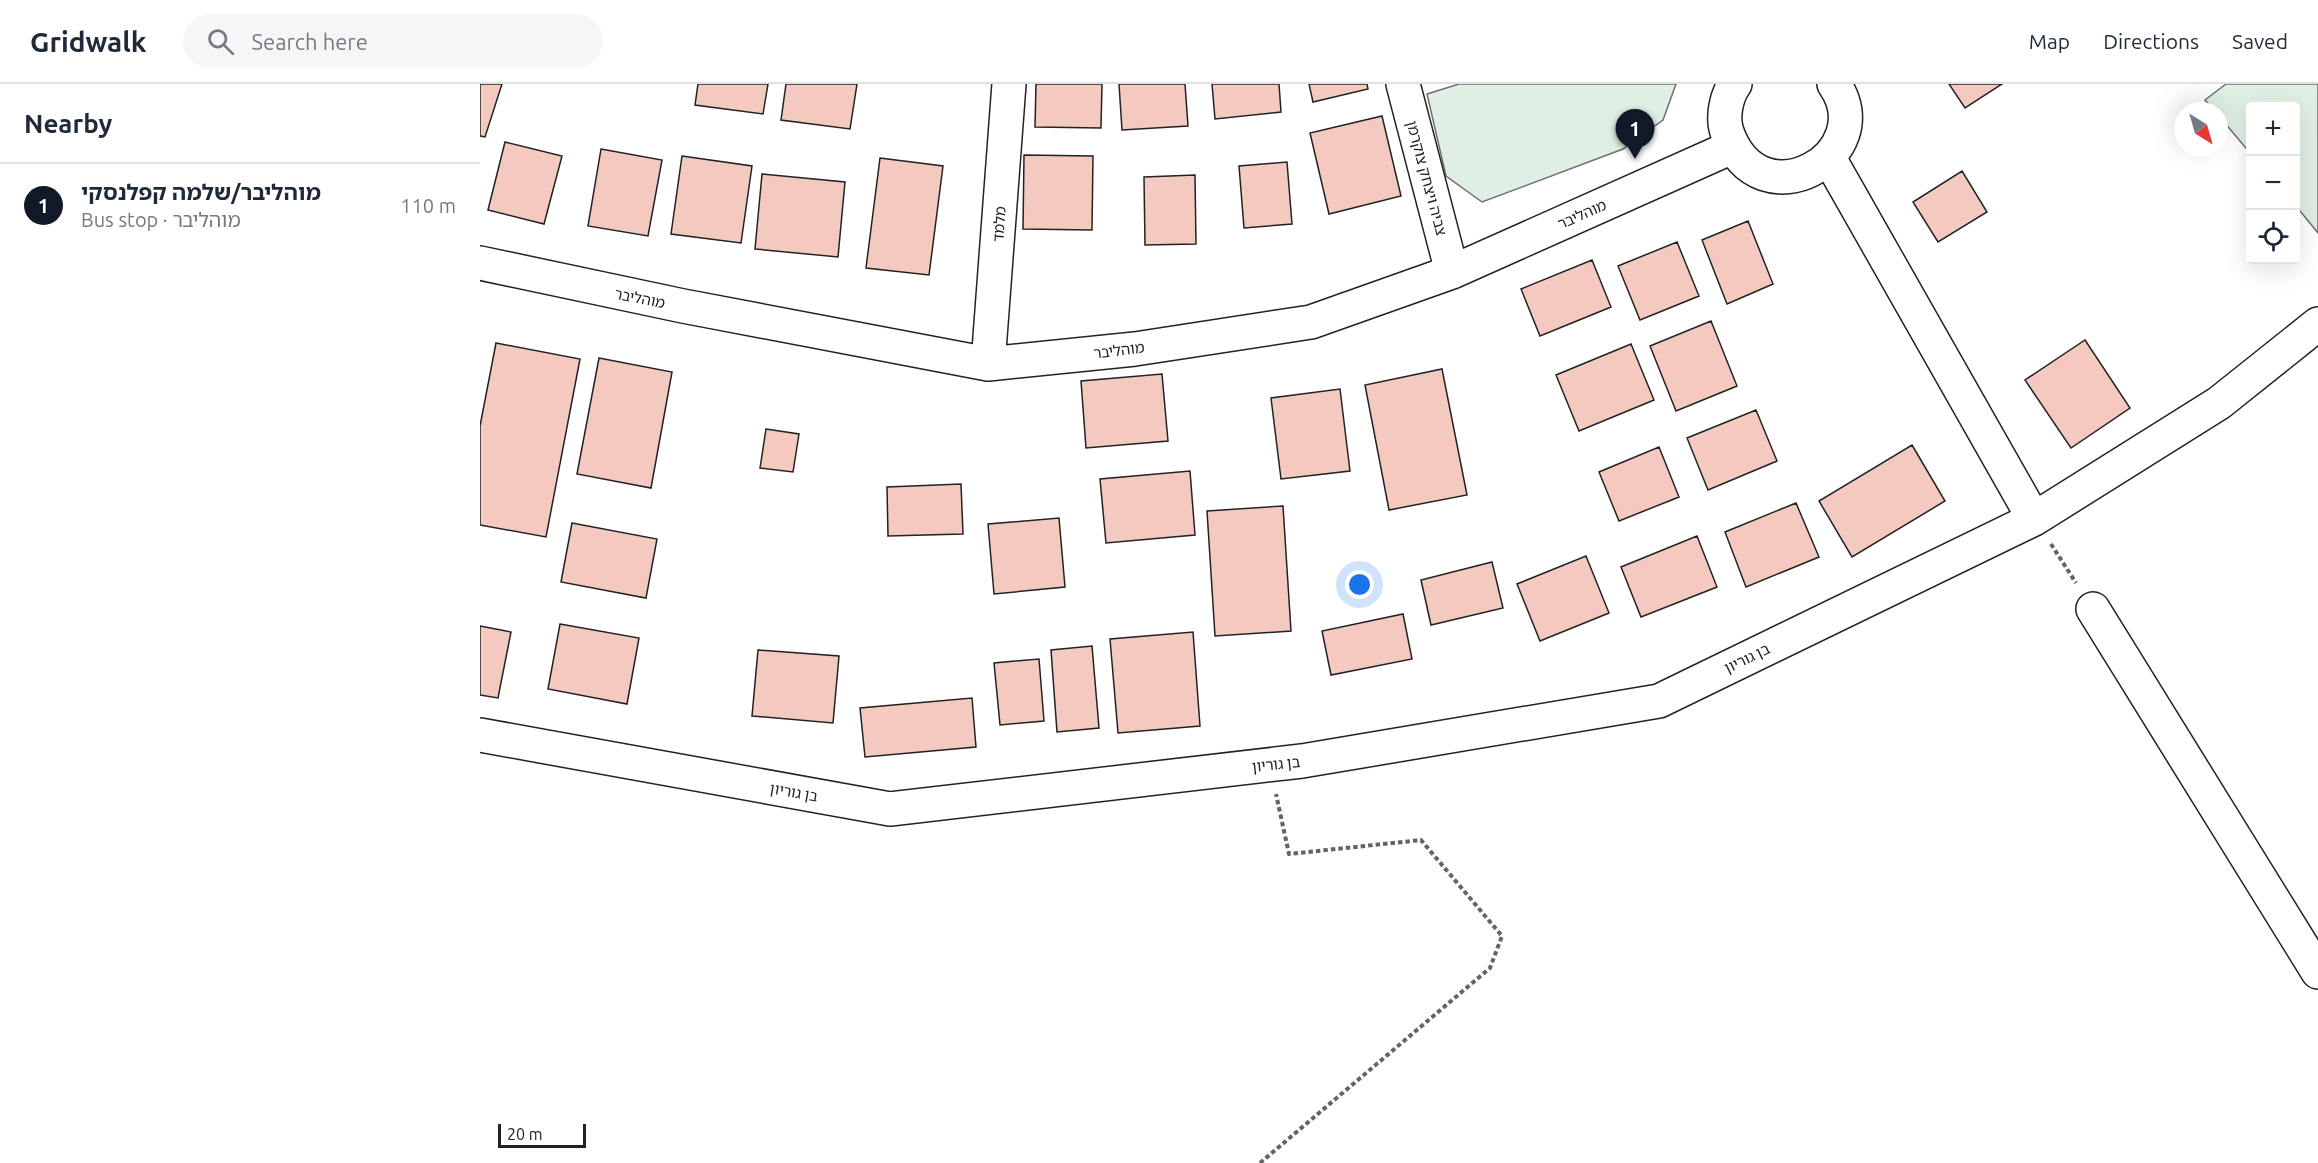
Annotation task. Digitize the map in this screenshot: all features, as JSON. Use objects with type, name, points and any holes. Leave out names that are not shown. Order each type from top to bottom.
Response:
[{"type":"street","name":"מלמד","points":[[988,364],[1009,84]]},
{"type":"street","name":"צביה ויצחק צוקרמן","points":[[1403,84],[1452,272]]},
{"type":"street","points":[[1735,84],[1725,107],[1725,128],[1732,147],[1744,162],[1760,172],[1777,177],[1796,176],[1814,170],[1828,158],[1840,141],[1844,120],[1844,89]]},
{"type":"street","name":"מוהליבר","points":[[480,263],[683,306],[988,364],[1135,349],[1311,322],[1452,272],[1732,147]]},
{"type":"street","points":[[1828,158],[2034,519]]},
{"type":"street","name":"בן גוריון","points":[[480,735],[890,809],[1302,761],[1659,701],[2034,519],[2219,403],[2318,324]]},
{"type":"street","points":[[2093,609],[2318,972]]},
{"type":"path","points":[[2034,519],[2093,609]]},
{"type":"path","points":[[1260,1163],[1490,968],[1502,936],[1421,840],[1289,854],[1270,764]]},
{"type":"green space","points":[[1459,84],[1676,84],[1663,120],[1623,149],[1482,202],[1446,176],[1427,94]]},
{"type":"green space","points":[[2226,84],[2318,84],[2318,233],[2300,211],[2300,102],[2246,102],[2246,148],[2228,127],[2228,102],[2207,102],[2205,100]]},
{"type":"building","points":[[480,84],[502,84],[485,137],[480,136]]},
{"type":"building","points":[[698,84],[768,84],[763,114],[695,105]]},
{"type":"building","points":[[786,84],[857,84],[850,129],[781,120]]},
{"type":"building","points":[[1036,84],[1102,84],[1101,128],[1035,127]]},
{"type":"building","points":[[1119,84],[1185,84],[1188,126],[1122,130]]},
{"type":"building","points":[[1212,84],[1279,84],[1281,112],[1215,119]]},
{"type":"building","points":[[1309,84],[1367,84],[1368,89],[1313,102]]},
{"type":"building","points":[[1949,84],[2002,84],[1965,108]]},
{"type":"building","points":[[1382,116],[1401,196],[1329,214],[1310,133]]},
{"type":"building","points":[[505,142],[562,156],[544,224],[488,210]]},
{"type":"building","points":[[601,149],[662,160],[648,236],[588,226]]},
{"type":"building","points":[[1024,155],[1093,156],[1092,230],[1023,229]]},
{"type":"building","points":[[682,156],[752,166],[741,243],[671,234]]},
{"type":"building","points":[[880,158],[943,166],[929,275],[866,268]]},
{"type":"building","points":[[1287,162],[1292,224],[1244,228],[1239,166]]},
{"type":"building","points":[[1962,171],[1987,212],[1938,242],[1913,202]]},
{"type":"building","points":[[762,174],[845,182],[838,257],[755,249]]},
{"type":"building","points":[[1195,175],[1196,244],[1145,245],[1144,177]]},
{"type":"building","points":[[1748,221],[1773,284],[1727,304],[1702,240]]},
{"type":"building","points":[[1677,242],[1699,296],[1640,320],[1618,266]]},
{"type":"building","points":[[1592,260],[1611,307],[1540,336],[1521,289]]},
{"type":"building","points":[[1711,321],[1737,386],[1676,411],[1650,346]]},
{"type":"building","points":[[2085,340],[2130,408],[2071,448],[2025,380]]},
{"type":"building","points":[[496,343],[580,359],[546,537],[480,525],[480,426]]},
{"type":"building","points":[[1631,344],[1654,400],[1579,431],[1556,375]]},
{"type":"building","points":[[599,358],[672,372],[651,488],[577,474]]},
{"type":"building","points":[[1442,369],[1467,495],[1389,510],[1365,385]]},
{"type":"building","points":[[1162,374],[1168,441],[1086,448],[1081,381]]},
{"type":"building","points":[[1340,389],[1350,471],[1281,479],[1271,398]]},
{"type":"building","points":[[1756,410],[1777,461],[1708,490],[1687,438]]},
{"type":"building","points":[[766,429],[799,434],[793,472],[760,468]]},
{"type":"building","points":[[1912,445],[1945,501],[1852,557],[1819,501]]},
{"type":"building","points":[[1659,447],[1679,497],[1619,521],[1599,472]]},
{"type":"building","points":[[1190,471],[1195,535],[1106,543],[1100,479]]},
{"type":"building","points":[[961,484],[963,534],[888,536],[887,487]]},
{"type":"building","points":[[1796,503],[1819,557],[1746,587],[1725,532]]},
{"type":"building","points":[[1283,506],[1291,631],[1215,636],[1207,511]]},
{"type":"building","points":[[1059,518],[1065,587],[994,594],[988,524]]},
{"type":"building","points":[[572,523],[657,539],[646,598],[561,582]]},
{"type":"building","points":[[1697,536],[1717,587],[1641,617],[1621,567]]},
{"type":"building","points":[[1586,556],[1609,613],[1540,641],[1517,584]]},
{"type":"building","points":[[1492,562],[1503,608],[1431,625],[1421,580]]},
{"type":"building","points":[[1403,614],[1412,659],[1331,675],[1322,631]]},
{"type":"building","points":[[560,624],[639,638],[627,704],[548,689]]},
{"type":"building","points":[[480,626],[511,632],[498,698],[480,695]]},
{"type":"building","points":[[1193,632],[1200,726],[1118,733],[1110,639]]},
{"type":"building","points":[[1092,646],[1099,728],[1057,732],[1051,650]]},
{"type":"building","points":[[758,650],[839,656],[833,723],[752,716]]},
{"type":"building","points":[[1039,659],[1044,721],[1000,725],[994,663]]},
{"type":"building","points":[[972,698],[976,747],[865,757],[860,708]]},
{"type":"place","name":"מוהליבר/שלמה קפלנסקי","points":[[1635,159]]}]
